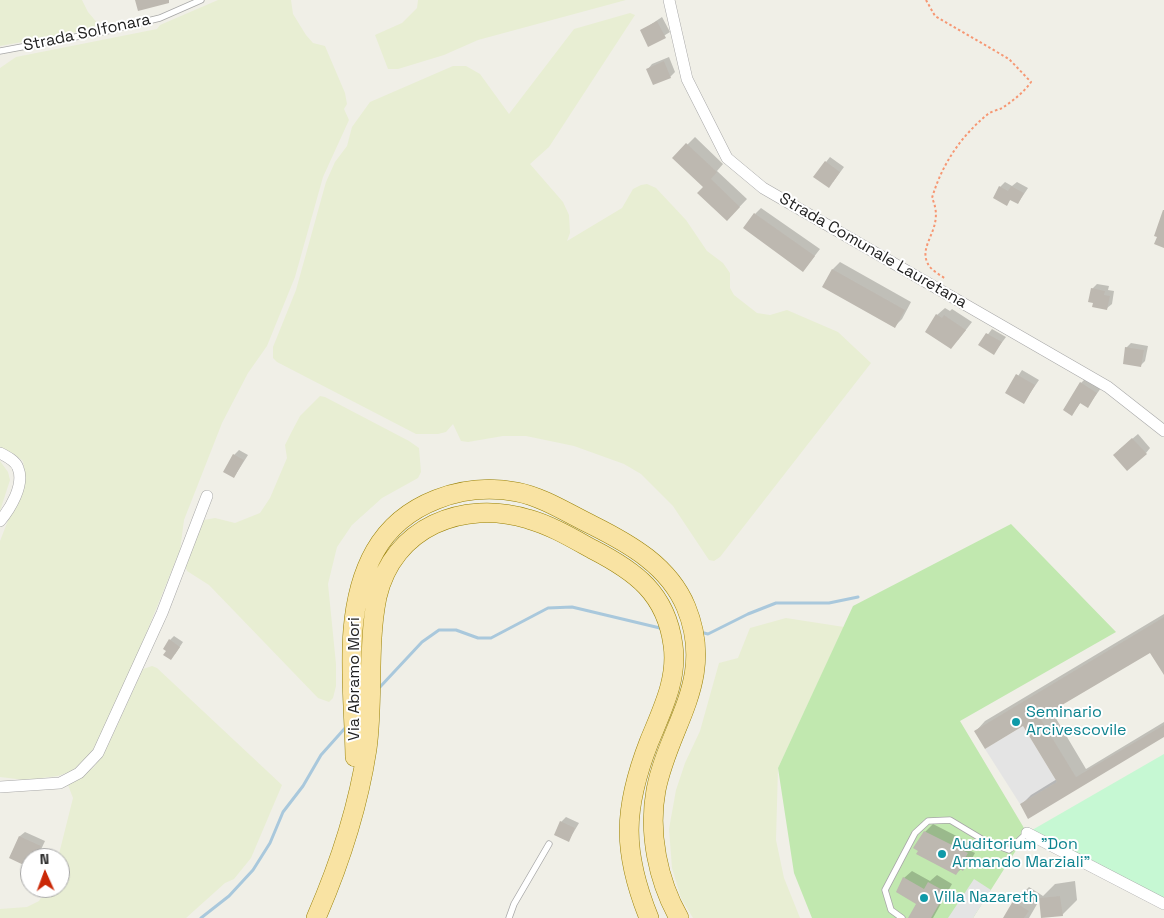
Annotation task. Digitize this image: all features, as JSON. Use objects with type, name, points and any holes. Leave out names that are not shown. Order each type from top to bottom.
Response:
[{"type":"main road","name":"Via Abramo Mori","points":[[354,818],[353,649],[356,607],[363,576],[376,549],[412,512],[436,498],[464,491],[518,492],[540,500],[618,538],[658,565],[673,584],[692,621],[696,642],[695,672],[688,704],[674,734],[656,790],[653,818],[655,848],[662,878],[678,918]]},
{"type":"main road","name":"Via Abramo Mori","points":[[316,918],[354,818],[367,747],[373,628],[377,597],[386,570],[402,548],[419,532],[442,519],[473,513],[500,513],[529,519],[576,540],[635,573],[651,589],[670,626],[674,647],[673,677],[664,707],[639,772],[631,799],[628,827],[630,857],[636,886],[649,918]]},
{"type":"street","name":"Strada Comunale Lauretana","points":[[669,0],[687,79],[728,158],[763,188],[1108,387],[1164,431]]},
{"type":"street","points":[[0,452],[10,458],[18,468],[19,485],[6,513],[0,520]]},
{"type":"street","points":[[0,787],[60,783],[79,773],[98,753],[162,613],[207,496]]},
{"type":"street","points":[[1027,833],[1164,904]]},
{"type":"lane","name":"Strada Solfonara","points":[[0,52],[125,27],[160,18],[201,0]]},
{"type":"lane","points":[[902,918],[891,910],[885,890],[915,834],[928,821],[950,820],[985,842],[1009,850],[1027,833]]},
{"type":"lane","points":[[509,918],[514,904],[549,844]]},
{"type":"path","points":[[926,0],[935,16],[1009,59],[1031,82],[1026,90],[1001,109],[990,112],[969,132],[950,155],[938,180],[932,198],[938,209],[935,227],[924,251],[928,265],[947,281]]},
{"type":"green space","points":[[0,0],[82,0],[88,12],[99,25],[93,29],[0,46]]},
{"type":"green space","points":[[218,0],[291,0],[293,14],[306,35],[313,43],[325,46],[345,93],[347,104],[344,109],[349,120],[323,177],[295,277],[267,346],[248,373],[222,423],[184,520],[180,550],[120,698],[93,752],[72,771],[58,776],[25,780],[0,777],[0,541],[25,477],[23,461],[12,453],[0,448],[0,68],[16,57],[157,29],[160,25]]},
{"type":"green space","points":[[418,0],[626,0],[478,40],[444,55],[398,69],[388,69],[375,35],[402,23],[417,8]]},
{"type":"green space","points":[[630,13],[635,15],[549,147],[530,164],[563,202],[569,215],[570,233],[567,241],[622,208],[633,189],[647,184],[656,188],[686,220],[707,251],[723,263],[730,273],[730,288],[734,295],[757,313],[770,315],[787,310],[838,332],[871,363],[720,557],[714,561],[709,560],[673,506],[641,474],[624,464],[574,446],[526,436],[503,436],[468,442],[461,441],[453,424],[446,432],[416,434],[277,362],[273,358],[273,347],[296,290],[326,182],[335,162],[347,146],[352,127],[370,102],[453,66],[466,66],[480,74],[509,114],[574,29]]},
{"type":"green space","points":[[320,396],[409,441],[419,448],[421,472],[418,478],[382,498],[352,525],[337,547],[328,584],[336,664],[336,686],[333,698],[329,702],[318,698],[209,585],[187,571],[185,565],[204,520],[215,518],[235,523],[260,513],[270,498],[287,458],[285,445],[291,433],[300,416]]},
{"type":"green space","points":[[0,461],[8,472],[10,480],[0,511]]},
{"type":"green space","points":[[1011,524],[1116,632],[960,721],[1027,833],[973,918],[812,918],[794,873],[778,768],[853,606]]},
{"type":"green space","points":[[786,618],[844,627],[778,768],[776,840],[784,878],[800,918],[693,918],[681,898],[672,868],[669,829],[676,790],[685,763],[700,731],[719,663],[738,658],[750,628]]},
{"type":"green space","points":[[152,666],[157,668],[282,785],[251,858],[234,879],[225,883],[186,918],[0,918],[0,909],[27,907],[39,901],[41,898],[70,898],[70,848],[60,848],[73,798],[68,785],[94,767],[108,745],[143,669]]},
{"type":"green space","points":[[1164,754],[1164,904],[1027,833]]},
{"type":"shaded area","points":[[1023,726],[1057,782],[1020,804],[985,749]]},
{"type":"shaded area","points":[[974,879],[991,890],[973,918],[948,918]]},
{"type":"building","points":[[135,0],[169,0],[169,3],[138,11]]},
{"type":"building","points":[[657,21],[666,38],[648,47],[640,30]]},
{"type":"building","points":[[664,61],[671,78],[653,85],[646,69]]},
{"type":"building","points":[[686,143],[717,172],[711,179],[740,207],[727,221],[697,193],[703,187],[672,158]]},
{"type":"building","points":[[825,161],[840,172],[829,188],[813,177]]},
{"type":"building","points":[[999,186],[1008,191],[1011,186],[1024,193],[1018,204],[1010,200],[1007,206],[993,198]]},
{"type":"building","points":[[1163,210],[1164,248],[1154,244],[1157,237],[1154,236]]},
{"type":"building","points":[[754,213],[815,256],[803,272],[743,228]]},
{"type":"building","points":[[832,269],[905,310],[895,328],[822,287]]},
{"type":"building","points":[[1091,288],[1105,291],[1104,295],[1110,296],[1107,310],[1092,307],[1093,303],[1088,302]]},
{"type":"building","points":[[936,314],[942,318],[944,315],[966,330],[951,349],[925,332]]},
{"type":"building","points":[[986,333],[1002,342],[994,355],[978,345]]},
{"type":"building","points":[[1125,347],[1144,350],[1141,367],[1123,364]]},
{"type":"building","points":[[1016,374],[1035,385],[1024,404],[1005,393]]},
{"type":"building","points":[[1080,382],[1097,393],[1088,408],[1080,403],[1072,416],[1063,410]]},
{"type":"building","points":[[1132,438],[1147,454],[1127,471],[1113,455]]},
{"type":"building","points":[[233,454],[244,460],[234,478],[223,472]]},
{"type":"building","name":"Seminario Arcivescovile","points":[[1164,617],[1164,675],[1150,653],[1040,718],[1076,777],[1164,725],[1164,737],[1028,819],[1020,804],[1057,782],[1023,726],[985,749],[974,731]]},
{"type":"building","points":[[169,639],[180,647],[171,660],[163,655],[166,651],[163,649]]},
{"type":"building","points":[[560,821],[575,828],[569,842],[554,835]]},
{"type":"building","name":"Auditorium \"Don Armando Marziali\"","points":[[924,831],[968,853],[965,858],[969,860],[963,871],[960,869],[956,875],[916,854],[918,851],[913,848]]},
{"type":"building","points":[[19,836],[41,846],[40,848],[20,848],[20,863],[9,858]]},
{"type":"building","name":"Villa Nazareth","points":[[903,877],[924,889],[928,882],[946,892],[931,918],[908,918],[916,904],[896,892]]},
{"type":"building","points":[[1060,896],[1063,916],[1041,918],[1039,898]]},
{"type":"building","points":[[1013,901],[1029,911],[1024,918],[1003,918]]},
{"type":"waterway","points":[[704,633],[708,634],[748,614],[776,603],[829,603],[858,597]]},
{"type":"waterway","points":[[380,687],[422,642],[439,630],[456,630],[478,638],[491,638],[548,608],[572,607],[660,628]]},
{"type":"waterway","points":[[201,918],[229,896],[253,870],[270,843],[283,812],[303,786],[321,755],[346,727]]},
{"type":"place","name":"Seminario Arcivescovile","points":[[1016,722]]},
{"type":"place","name":"Auditorium \"Don Armando Marziali\"","points":[[942,854]]},
{"type":"place","name":"Villa Nazareth","points":[[924,898]]}]
